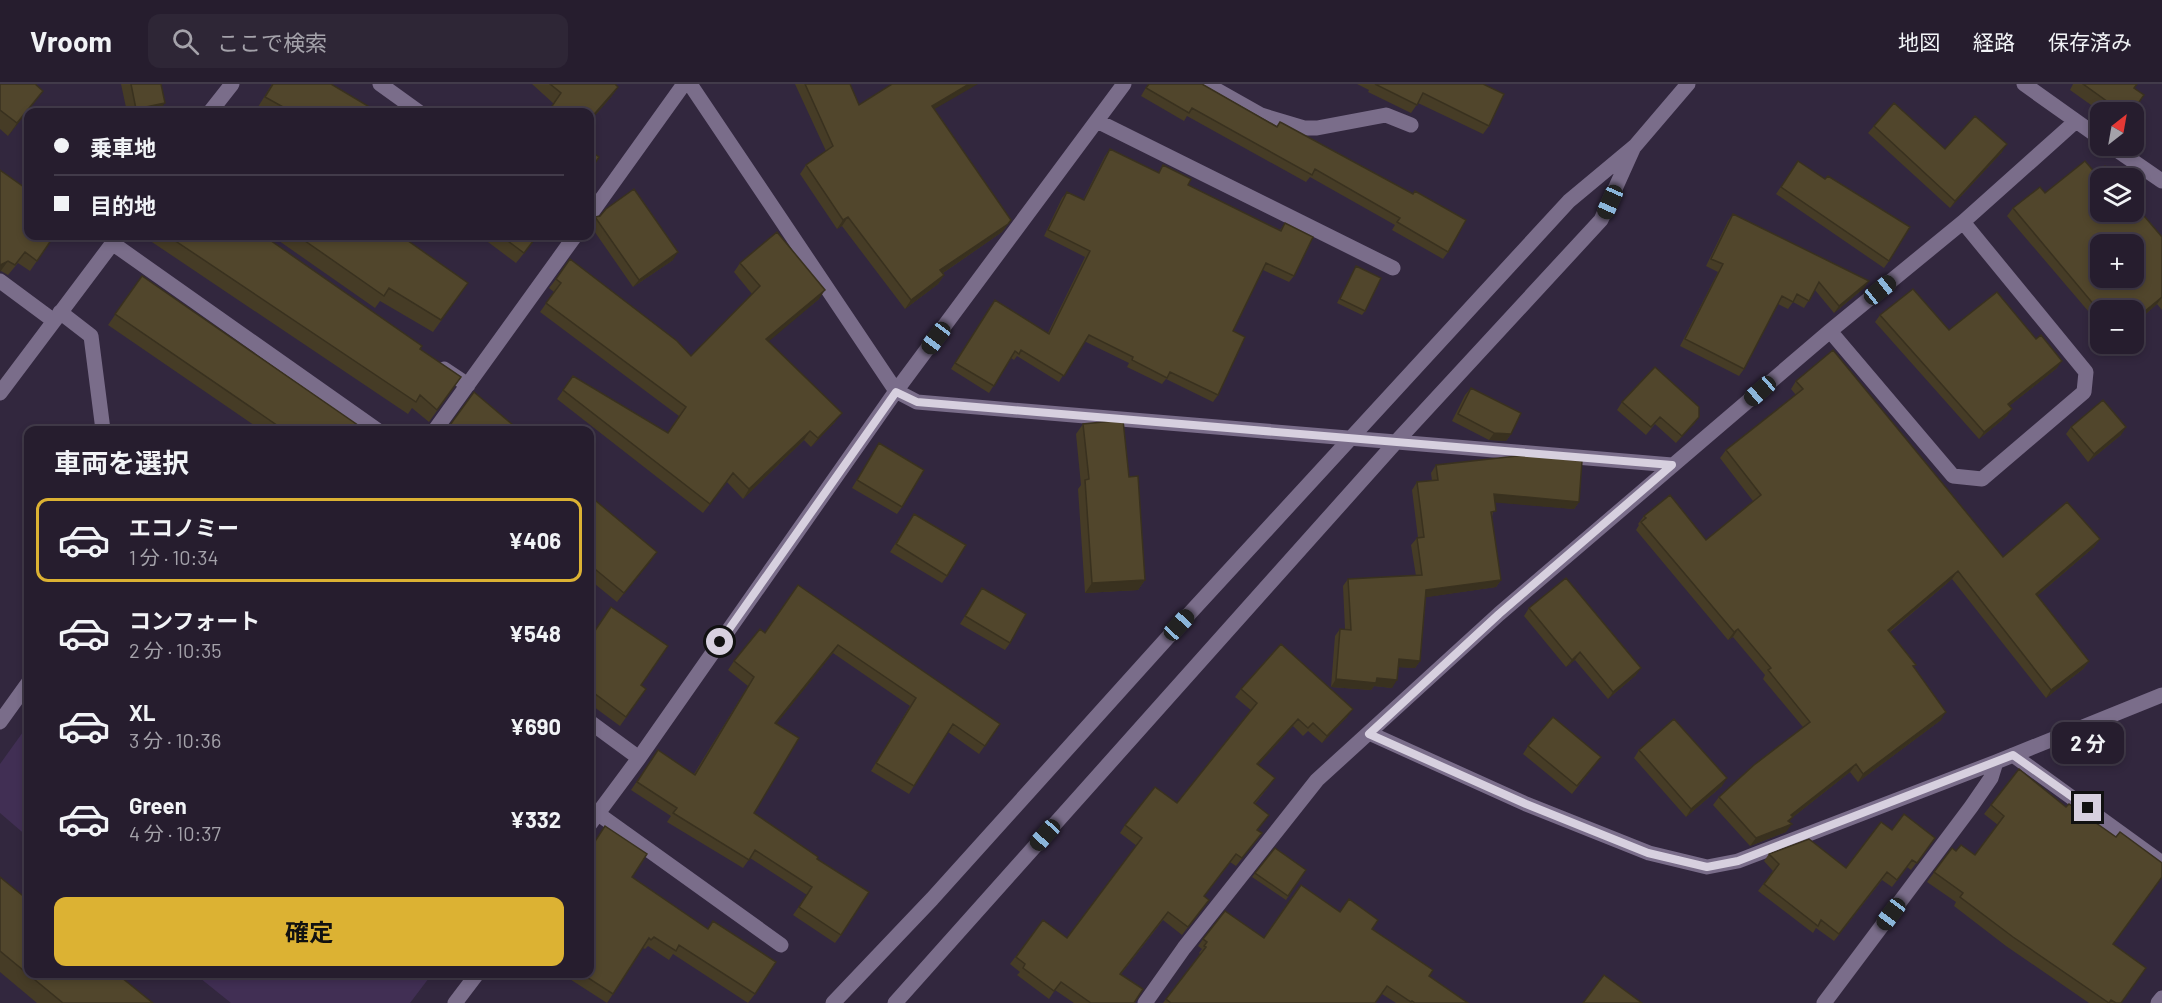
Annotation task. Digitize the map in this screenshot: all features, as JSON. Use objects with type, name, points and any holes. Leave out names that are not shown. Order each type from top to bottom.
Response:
[{"type":"street","points":[[213,108],[232,84]]},
{"type":"street","points":[[380,84],[413,108]]},
{"type":"street","points":[[594,209],[684,84]]},
{"type":"street","points":[[690,84],[896,392],[917,402],[1672,465]]},
{"type":"street","points":[[594,818],[639,758],[896,392],[1124,84]]},
{"type":"street","points":[[1206,84],[1261,115],[1304,128],[1317,128],[1386,115],[1411,125]]},
{"type":"street","points":[[833,1003],[932,899],[1350,438],[1569,201],[1635,146],[1688,84]]},
{"type":"street","points":[[2024,84],[2090,131]]},
{"type":"street","points":[[1097,121],[1393,268]]},
{"type":"street","points":[[1145,1003],[1184,948],[1317,780],[1499,614],[1830,331],[1963,222],[2076,121]]},
{"type":"street","points":[[895,1003],[1396,442],[1601,220],[1635,146]]},
{"type":"street","points":[[2126,156],[2162,181]]},
{"type":"street","points":[[1830,331],[1953,476],[1982,479],[2084,392],[2086,372],[1963,222]]},
{"type":"street","points":[[0,393],[114,240]]},
{"type":"street","points":[[116,240],[372,426]]},
{"type":"street","points":[[438,426],[572,240]]},
{"type":"street","points":[[0,281],[91,336],[102,426]]},
{"type":"street","points":[[429,358],[468,386]]},
{"type":"street","points":[[0,722],[24,689]]},
{"type":"street","points":[[1369,734],[1526,804],[1648,853],[1707,867],[1738,861],[1996,762],[2162,695]]},
{"type":"street","points":[[594,725],[639,758]]},
{"type":"street","points":[[2013,755],[2162,862]]},
{"type":"street","points":[[1824,1003],[1971,807],[1995,772],[1996,762]]},
{"type":"street","points":[[594,820],[782,945]]},
{"type":"street","points":[[455,1003],[474,978]]},
{"type":"street","points":[[2158,1003],[2162,998]]},
{"type":"shaded area","points":[[24,731],[24,834],[0,813],[0,764]]},
{"type":"shaded area","points":[[200,978],[429,978],[410,1003],[231,1003]]},
{"type":"building","points":[[0,84],[35,84],[43,91],[29,108],[24,108],[24,114],[17,123],[0,110]]},
{"type":"building","points":[[131,84],[161,84],[165,103],[136,108]]},
{"type":"building","points":[[273,84],[331,84],[371,108],[285,108],[265,97]]},
{"type":"building","points":[[550,84],[615,84],[618,87],[594,114],[594,108],[551,108],[561,93]]},
{"type":"building","points":[[805,84],[850,84],[859,105],[892,84],[969,84],[932,106],[1011,220],[940,270],[944,275],[911,300],[848,217],[843,220],[806,165],[833,146]]},
{"type":"building","points":[[1149,84],[1202,84],[1277,127],[1280,122],[1413,194],[1415,191],[1466,220],[1448,252],[1397,222],[1400,218],[1315,169],[1312,175],[1192,108],[1189,113],[1146,88]]},
{"type":"building","points":[[1375,84],[1483,84],[1504,94],[1489,126],[1423,93],[1417,105]]},
{"type":"building","points":[[2083,84],[2137,84],[2134,88],[2144,95],[2139,102],[2108,102]]},
{"type":"building","points":[[1894,103],[1945,149],[1975,116],[2007,144],[1955,201],[1874,126]]},
{"type":"building","points":[[1110,149],[1159,173],[1163,165],[1191,179],[1188,185],[1281,231],[1285,223],[1313,237],[1294,276],[1266,263],[1233,331],[1245,337],[1218,395],[1170,372],[1167,378],[1132,360],[1133,357],[1089,335],[1064,376],[1021,350],[1019,354],[1015,351],[994,386],[955,363],[995,300],[1049,334],[1090,251],[1048,230],[1067,192],[1084,200]]},
{"type":"building","points":[[594,154],[599,157],[594,165]]},
{"type":"building","points":[[1798,161],[1825,179],[1828,176],[1910,227],[1889,261],[1781,187]]},
{"type":"building","points":[[2085,161],[2091,168],[2090,222],[2144,222],[2144,216],[2162,237],[2162,297],[2144,312],[2144,300],[2090,300],[2013,208],[2040,187],[2045,193]]},
{"type":"building","points":[[0,170],[24,187],[24,240],[51,240],[37,261],[25,252],[15,265],[8,261],[0,265]]},
{"type":"building","points":[[634,189],[678,252],[639,280],[595,217],[600,216]]},
{"type":"building","points":[[1733,214],[1869,281],[1839,306],[1819,282],[1809,301],[1797,294],[1793,302],[1782,296],[1744,369],[1685,339],[1723,264],[1711,259]]},
{"type":"building","points":[[777,232],[825,290],[766,339],[842,413],[818,438],[810,431],[749,489],[733,473],[710,504],[563,390],[573,376],[668,433],[686,407],[546,303],[561,283],[556,279],[570,259],[677,341],[691,356],[760,286],[740,263]]},
{"type":"building","points":[[174,240],[270,240],[422,346],[420,349],[461,377],[437,410],[420,395],[416,402]]},
{"type":"building","points":[[304,240],[407,240],[468,283],[441,320],[389,288],[384,296]]},
{"type":"building","points":[[506,240],[534,240],[524,253]]},
{"type":"building","points":[[1356,266],[1381,278],[1365,311],[1340,299]]},
{"type":"building","points":[[142,276],[359,426],[278,426],[115,314]]},
{"type":"building","points":[[1913,289],[1949,330],[1997,292],[2036,339],[2041,335],[2062,361],[2008,404],[2012,409],[1984,432],[1880,315]]},
{"type":"building","points":[[1833,350],[2003,557],[2067,502],[2100,539],[2036,594],[2089,661],[2051,690],[1958,571],[1888,630],[1916,665],[1913,666],[1946,712],[1863,774],[1856,764],[1791,815],[1793,817],[1788,821],[1792,824],[1756,838],[1719,797],[1754,765],[1810,722],[1768,670],[1771,668],[1738,629],[1734,632],[1641,522],[1646,518],[1644,516],[1670,495],[1706,540],[1761,495],[1726,450],[1803,389],[1796,381]]},
{"type":"building","points":[[1655,367],[1699,407],[1699,417],[1682,436],[1660,417],[1651,427],[1622,402]]},
{"type":"building","points":[[1471,388],[1521,413],[1511,434],[1494,433],[1458,414]]},
{"type":"building","points":[[474,392],[514,426],[451,426]]},
{"type":"building","points":[[2103,400],[2126,427],[2094,454],[2071,427]]},
{"type":"building","points":[[1123,420],[1129,477],[1138,476],[1145,580],[1092,583],[1085,480],[1089,479],[1083,424]]},
{"type":"building","points":[[879,443],[924,470],[902,507],[857,480]]},
{"type":"building","points":[[1526,455],[1582,461],[1579,502],[1494,494],[1496,511],[1491,512],[1501,580],[1426,590],[1420,661],[1399,659],[1397,680],[1377,678],[1376,683],[1336,679],[1340,629],[1351,630],[1348,579],[1422,575],[1417,538],[1424,537],[1417,482],[1438,480],[1436,465]]},
{"type":"building","points":[[594,499],[657,552],[624,593],[594,568]]},
{"type":"building","points":[[914,514],[966,545],[947,576],[896,544]]},
{"type":"building","points":[[1566,578],[1641,668],[1613,692],[1580,652],[1572,660],[1529,608]]},
{"type":"building","points":[[798,585],[1000,724],[985,746],[953,724],[914,786],[876,763],[916,698],[838,645],[775,723],[799,738],[754,813],[818,857],[817,859],[869,892],[841,935],[799,907],[812,887],[755,850],[749,860],[673,813],[677,808],[637,782],[658,750],[695,775],[754,677],[734,661],[760,629],[765,633]]},
{"type":"building","points":[[982,588],[1026,614],[1010,643],[965,616]]},
{"type":"building","points":[[611,607],[668,646],[641,685],[646,689],[626,717],[594,693],[594,632]]},
{"type":"building","points":[[1281,644],[1353,709],[1327,736],[1313,723],[1308,728],[1298,719],[1257,764],[1275,778],[1254,803],[1269,815],[1257,830],[1262,833],[1242,858],[1236,854],[1204,896],[1209,900],[1188,927],[1168,912],[1120,974],[1143,989],[1134,1003],[1091,1003],[1061,982],[1054,991],[1023,968],[1025,964],[1016,957],[1043,920],[1067,938],[1142,838],[1125,825],[1155,787],[1177,803],[1257,703],[1241,689]]},
{"type":"building","points":[[1553,717],[1601,757],[1577,786],[1528,746]]},
{"type":"building","points":[[1674,719],[1727,778],[1691,809],[1639,750]]},
{"type":"building","points":[[2019,769],[2066,807],[2069,804],[2116,837],[2120,832],[2162,863],[2162,877],[2113,944],[2146,968],[2121,1003],[2111,1000],[2109,1003],[2013,937],[1960,897],[1963,893],[1934,872],[1952,848],[1956,851],[1961,845],[1975,855],[2004,816],[1991,805]]},
{"type":"building","points":[[1904,814],[1935,838],[1917,863],[1912,860],[1897,880],[1887,872],[1839,934],[1821,920],[1818,926],[1764,884],[1779,864],[1769,854],[1809,839],[1846,868],[1881,822],[1892,830]]},
{"type":"building","points":[[605,826],[647,854],[632,877],[708,929],[713,921],[776,962],[755,994],[679,945],[676,951],[654,937],[651,940],[649,938],[613,994],[588,978],[594,978],[594,843]]},
{"type":"building","points":[[1275,848],[1306,870],[1288,896],[1255,873]]},
{"type":"building","points":[[0,877],[24,897],[24,971],[0,951]]},
{"type":"building","points":[[1301,885],[1340,912],[1349,899],[1378,920],[1372,929],[1433,970],[1429,976],[1468,1003],[1415,1003],[1387,986],[1375,1003],[1171,1003],[1166,999],[1206,947],[1204,946],[1207,942],[1203,939],[1225,911],[1264,938]]},
{"type":"building","points":[[1604,975],[1642,1003],[1583,1003]]},
{"type":"building","points":[[33,978],[122,978],[153,1003],[63,1003]]},
{"type":"route","points":[[720,642],[896,392],[917,402],[1672,465],[1499,614],[1369,734],[1526,804],[1648,853],[1707,867],[1738,861],[2013,755],[2088,808]]}]
